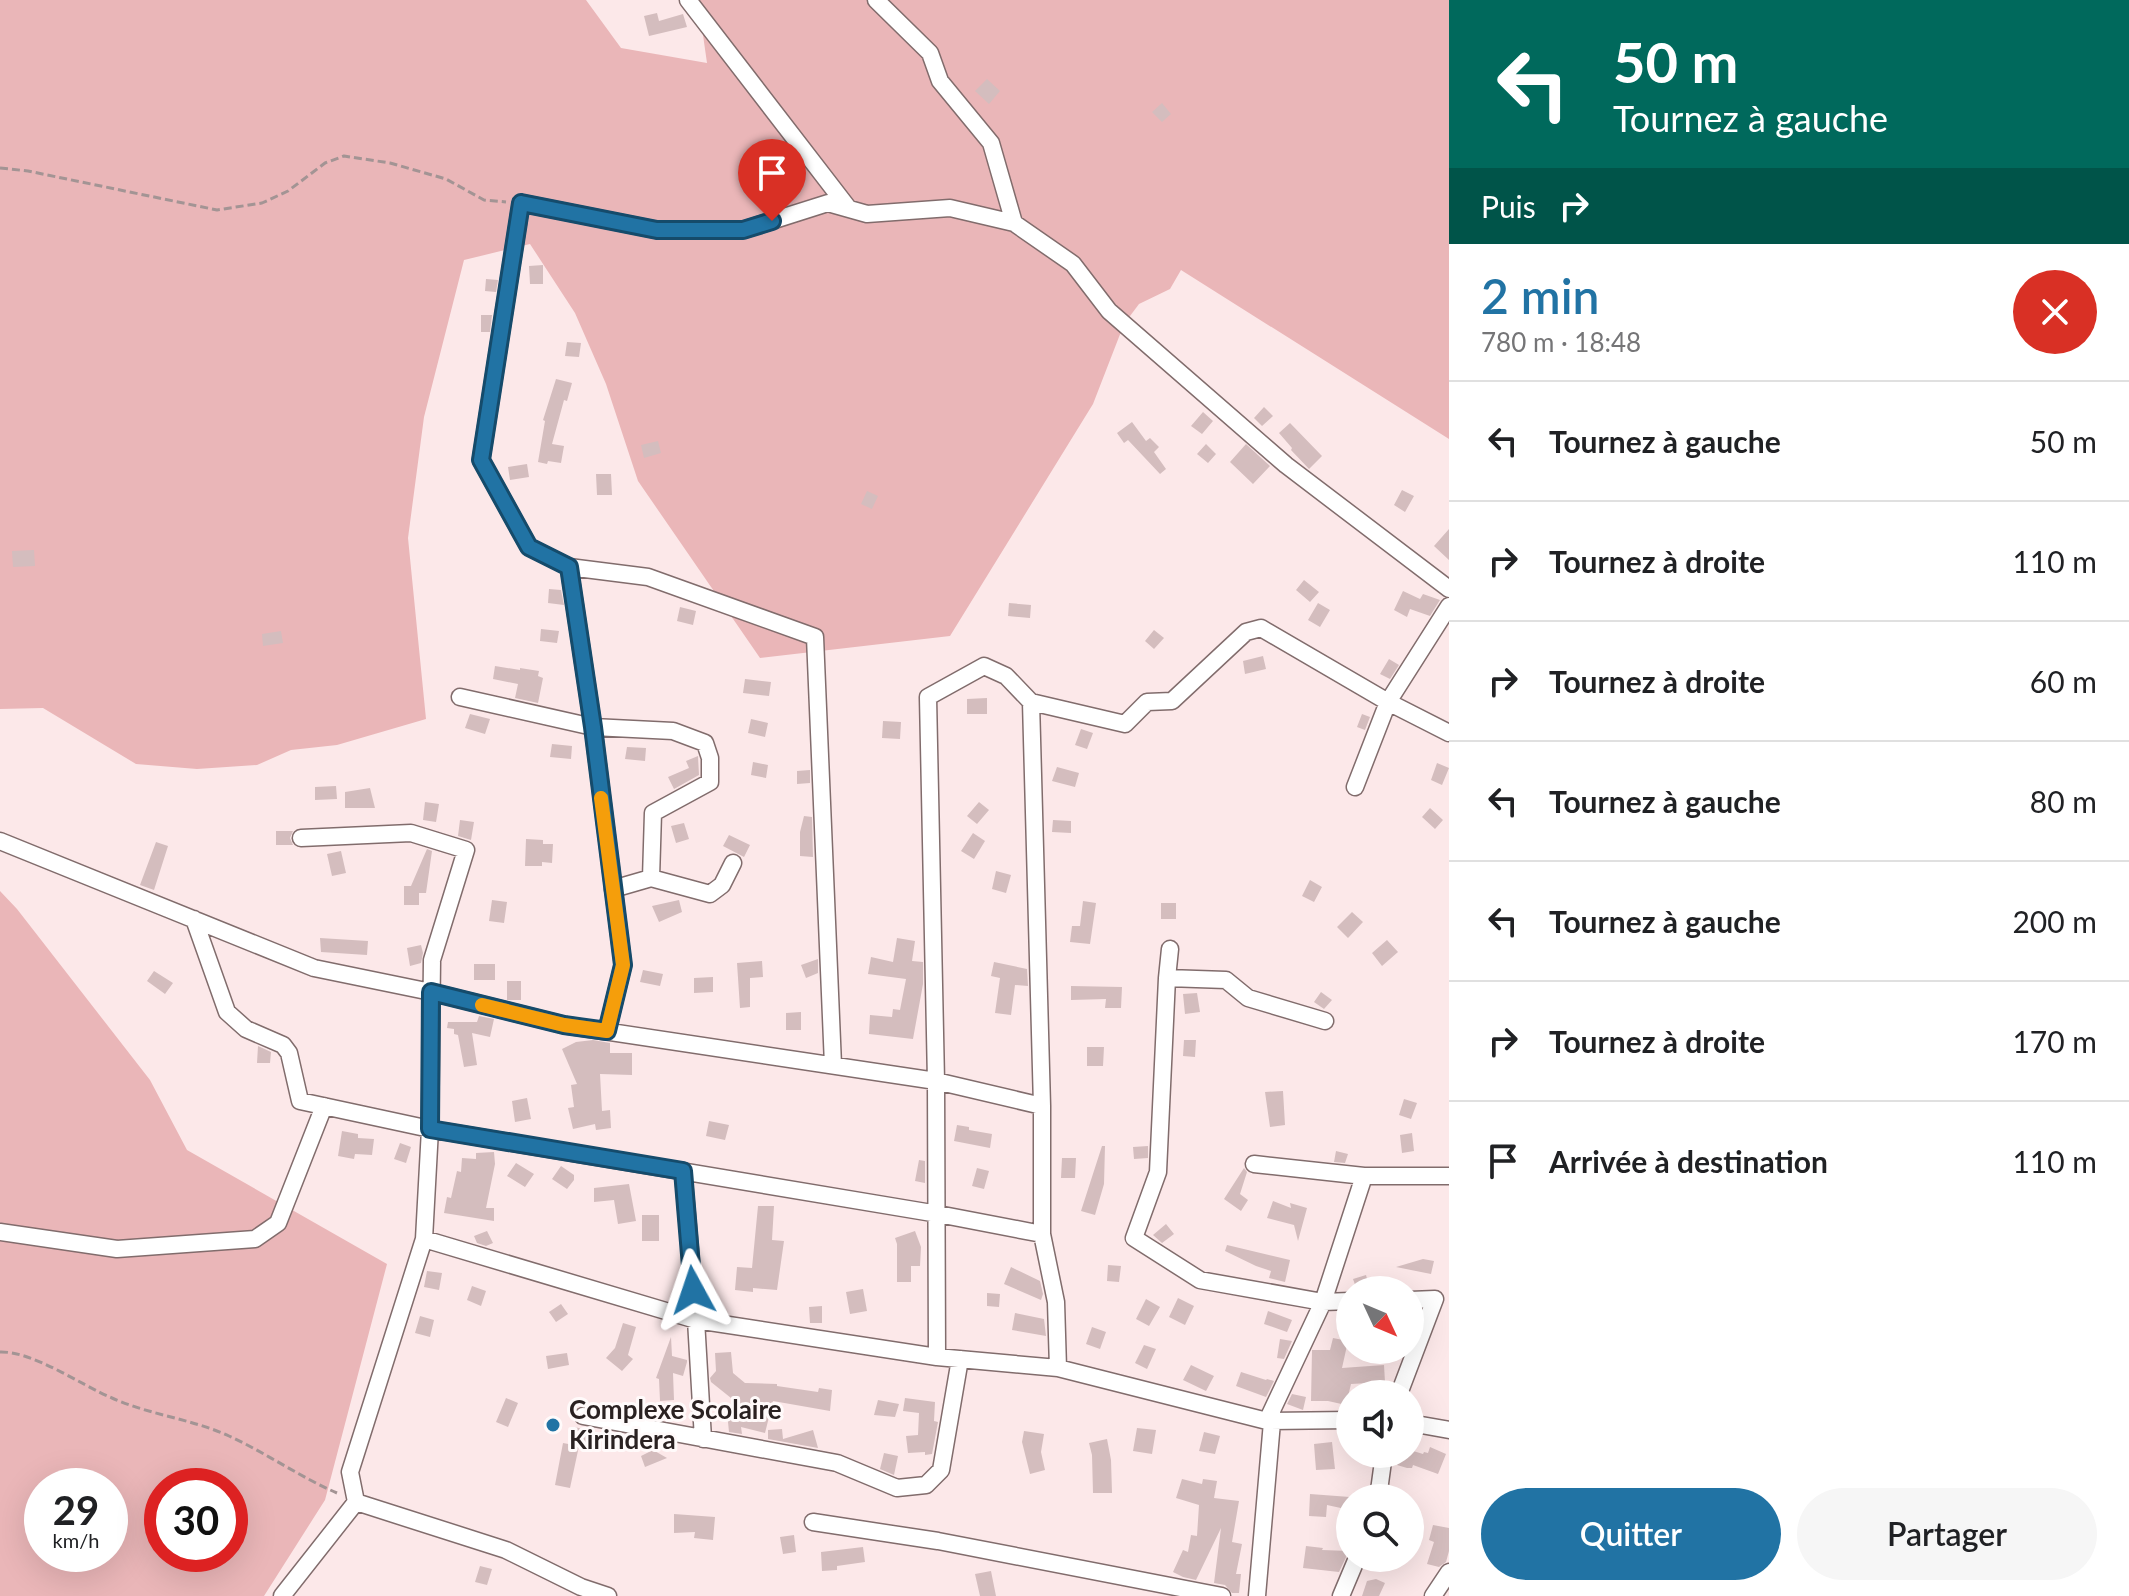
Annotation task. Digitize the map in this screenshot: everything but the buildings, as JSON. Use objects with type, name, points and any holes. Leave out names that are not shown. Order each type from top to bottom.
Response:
[{"type":"street","points":[[688,0],[849,209]]},
{"type":"street","points":[[876,0],[930,53],[940,81],[991,143],[1014,223]]},
{"type":"street","points":[[833,1065],[815,637],[648,577],[569,567],[529,547],[481,460],[521,203],[657,230],[743,230],[828,203],[867,214],[950,208],[1014,223],[1073,264],[1109,311],[1286,465],[1449,589]]},
{"type":"street","points":[[569,567],[623,965],[607,1031]]},
{"type":"street","points":[[1355,787],[1388,702],[1449,606]]},
{"type":"street","points":[[937,1357],[938,1214],[928,697],[984,666],[1006,676],[1031,702],[1125,724],[1147,702],[1172,701],[1246,632],[1261,628],[1388,702],[1449,733]]},
{"type":"street","points":[[460,697],[593,727],[673,731],[705,743],[710,758],[710,782],[653,813],[651,878]]},
{"type":"street","points":[[1031,702],[1042,1106],[1042,1234],[1056,1302],[1058,1368]]},
{"type":"street","points":[[282,1596],[356,1502],[350,1472],[424,1239],[430,1129],[432,960],[466,850],[411,833],[301,838]]},
{"type":"street","points":[[0,841],[314,968],[431,992],[564,1025],[936,1081],[1042,1106]]},
{"type":"street","points":[[613,889],[651,878],[710,894],[722,885],[733,863]]},
{"type":"street","points":[[194,919],[227,1012],[246,1029],[283,1045],[289,1053],[300,1101],[430,1129],[1042,1234]]},
{"type":"street","points":[[1170,949],[1158,1172],[1134,1238],[1200,1280],[1323,1302],[1336,1302]]},
{"type":"street","points":[[1167,978],[1226,980],[1248,998],[1325,1021]]},
{"type":"street","points":[[0,1232],[117,1249],[255,1239],[278,1223],[324,1106]]},
{"type":"street","points":[[1254,1164],[1364,1176],[1449,1176]]},
{"type":"street","points":[[683,1171],[703,1439]]},
{"type":"street","points":[[1257,1596],[1270,1421],[1323,1302],[1364,1176]]},
{"type":"street","points":[[424,1239],[696,1320],[937,1357],[1058,1368],[1270,1421],[1336,1420]]},
{"type":"street","points":[[1424,1299],[1435,1299],[1424,1328]]},
{"type":"street","points":[[583,1416],[837,1463],[897,1488],[926,1485],[941,1470],[960,1359]]},
{"type":"street","points":[[1424,1426],[1449,1430]]},
{"type":"street","points":[[356,1502],[506,1550],[581,1587],[608,1596]]},
{"type":"street","points":[[813,1522],[938,1541],[1222,1596]]},
{"type":"street","points":[[1341,1596],[1351,1572]]},
{"type":"street","points":[[1433,1596],[1449,1572]]},
{"type":"path","points":[[0,168],[217,210],[262,203],[288,191],[325,163],[344,156],[390,163],[446,179],[484,200],[521,203]]},
{"type":"path","points":[[0,1352],[27,1356],[114,1399],[228,1435],[308,1480],[356,1502]]},
{"type":"shaded area","points":[[0,0],[586,0],[621,48],[707,63],[698,0],[1449,0],[1449,439],[1181,270],[1170,289],[1139,304],[1124,324],[1093,404],[950,636],[760,658],[638,481],[606,384],[575,313],[530,244],[464,260],[424,417],[408,538],[426,719],[337,745],[291,750],[257,765],[197,769],[136,764],[43,708],[0,709]]},
{"type":"shaded area","points":[[0,891],[150,1080],[187,1150],[387,1264],[325,1500],[264,1596],[0,1596]]},
{"type":"slow traffic","points":[[482,1005],[564,1025],[607,1031],[623,965],[601,798]]},
{"type":"place","name":"Complexe Scolaire Kirindera","points":[[553,1425]]},
{"type":"route","points":[[693,1290],[683,1171],[430,1129],[431,992],[564,1025],[607,1031],[623,965],[569,567],[529,547],[481,460],[521,203],[657,230],[743,230],[772,221]]}]
